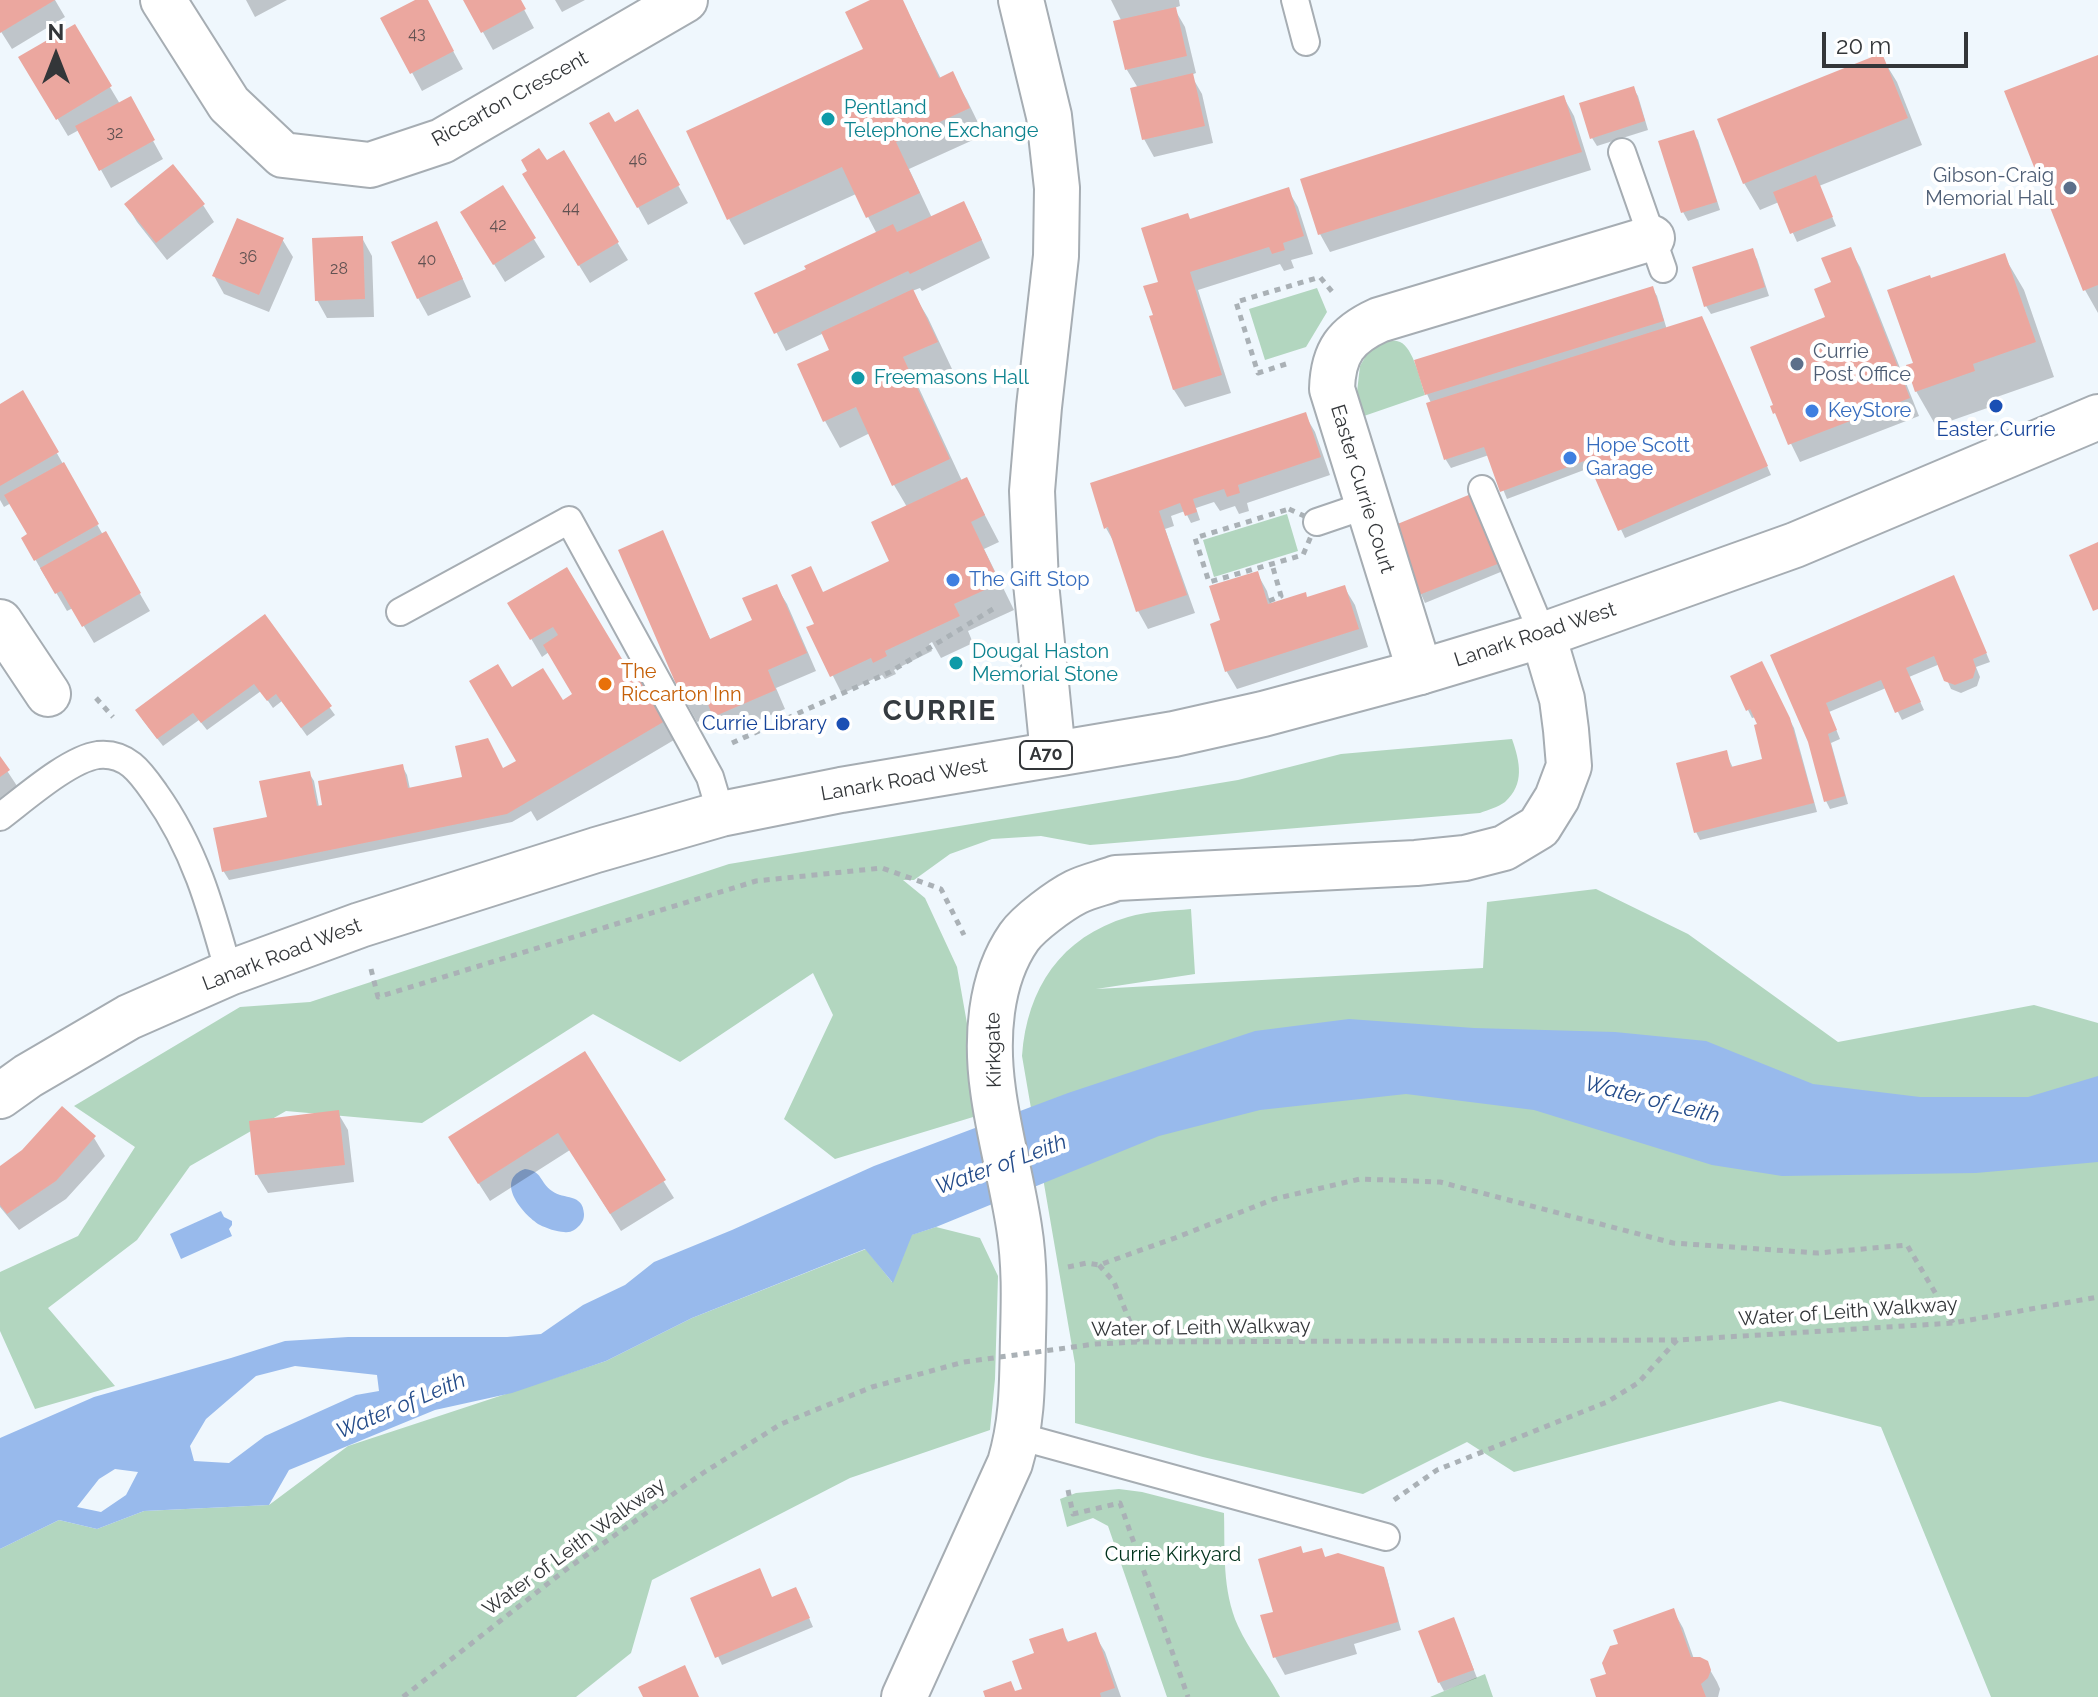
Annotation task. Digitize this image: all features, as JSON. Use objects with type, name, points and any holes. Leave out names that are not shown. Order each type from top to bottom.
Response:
[{"type":"street","name":"Riccarton Crescent","points":[[163,0],[229,104],[283,155],[370,165],[442,141],[685,0]]},
{"type":"street","points":[[1021,0],[1049,116],[1057,188],[1056,256],[1032,491],[1036,583],[1053,754]]},
{"type":"street","points":[[1332,370],[1338,353],[1349,338],[1379,320],[1658,254]]},
{"type":"street","name":"Easter Currie Court","points":[[1332,370],[1334,398],[1420,672]]},
{"type":"street","name":"Lanark Road West","points":[[0,1096],[28,1076],[129,1017],[229,973],[360,925],[721,814],[841,790],[1174,734],[1420,672],[1543,635],[1795,545],[2098,417]]},
{"type":"street","points":[[0,622],[68,692]]},
{"type":"street","name":"Kirkgate","points":[[904,1697],[1010,1463],[1018,1436],[1022,1407],[1024,1275],[1019,1227],[992,1088],[990,1035],[993,1001],[1002,970],[1019,936],[1047,911],[1076,892],[1116,878],[1416,863],[1465,858],[1504,848],[1539,827],[1557,798],[1569,766],[1562,699],[1543,635]]},
{"type":"lane","points":[[1295,0],[1306,42]]},
{"type":"lane","points":[[1622,152],[1658,254]]},
{"type":"lane","points":[[1482,489],[1543,635]]},
{"type":"lane","points":[[1317,522],[1367,505]]},
{"type":"lane","points":[[400,612],[569,520],[710,777],[721,814]]},
{"type":"lane","points":[[0,817],[72,764],[98,755],[118,758],[136,766],[168,811],[190,853],[207,895],[229,973]]},
{"type":"lane","points":[[1018,1436],[1386,1537]]},
{"type":"path","points":[[1332,370],[1301,359],[1258,373],[1236,302],[1320,277],[1363,327]]},
{"type":"path","points":[[1289,509],[1317,522],[1303,555],[1272,564],[1209,582],[1195,538],[1289,509]]},
{"type":"path","points":[[1269,601],[1281,596],[1272,564]]},
{"type":"path","points":[[698,758],[890,672],[1036,583]]},
{"type":"path","points":[[68,692],[113,715]]},
{"type":"path","points":[[360,925],[378,997],[756,881],[882,868],[941,889],[968,942]]},
{"type":"path","points":[[1138,1342],[1114,1282],[1099,1265],[1274,1199],[1360,1179],[1440,1182],[1673,1243],[1818,1253],[1907,1245],[1953,1323]]},
{"type":"path","name":"Water of Leith Walkway","points":[[403,1697],[564,1571],[703,1473],[781,1424],[872,1387],[964,1362],[1095,1344],[1138,1342],[1678,1340],[1953,1323],[2098,1297]]},
{"type":"path","points":[[1355,1528],[1437,1470],[1607,1402],[1638,1383],[1678,1340]]},
{"type":"path","points":[[1068,1496],[1073,1514],[1120,1503],[1188,1697]]},
{"type":"green space","points":[[1317,288],[1327,312],[1306,347],[1265,360],[1249,309]]},
{"type":"green space","points":[[1387,340],[1405,345],[1416,366],[1425,395],[1364,416],[1357,392],[1360,366],[1371,347]]},
{"type":"green space","points":[[1287,514],[1298,551],[1214,577],[1203,540]]},
{"type":"green space","points":[[1512,739],[1519,764],[1516,788],[1505,802],[1480,813],[1090,845],[1041,836],[992,839],[950,854],[914,880],[903,880],[925,898],[957,967],[983,1114],[835,1159],[784,1119],[833,1015],[813,973],[680,1062],[593,1014],[422,1123],[286,1111],[190,1166],[137,1240],[48,1308],[115,1386],[35,1409],[0,1331],[0,1272],[78,1236],[135,1147],[74,1106],[240,1007],[310,1002],[729,864],[1238,780],[1341,754]]},
{"type":"green space","points":[[1596,889],[1688,934],[1838,1042],[2034,1005],[2098,1023],[2098,1697],[1991,1697],[1881,1427],[1780,1401],[1514,1472],[1467,1442],[1363,1494],[1075,1423],[1075,1364],[1022,1056],[1031,1008],[1040,987],[1066,952],[1104,926],[1128,917],[1191,909],[1195,974],[1096,989],[1483,968],[1487,902]]},
{"type":"green space","points":[[936,1227],[980,1238],[998,1276],[990,1430],[850,1478],[652,1580],[631,1653],[576,1697],[0,1697],[0,1549],[59,1520],[97,1529],[144,1511],[269,1505],[348,1446],[606,1361],[692,1318],[866,1249],[892,1282],[911,1235]]},
{"type":"green space","name":"Currie Kirkyard","points":[[1119,1489],[1224,1513],[1225,1570],[1233,1612],[1242,1635],[1280,1697],[1167,1697],[1108,1526],[1093,1518],[1067,1527],[1060,1499],[1076,1493]]},
{"type":"green space","points":[[1485,1674],[1493,1697],[1430,1697]]},
{"type":"water","name":"Water of Leith","points":[[1349,1019],[1474,1028],[1615,1032],[1706,1041],[1813,1084],[1920,1097],[2028,1097],[2098,1076],[2098,1162],[1976,1173],[1782,1176],[1712,1165],[1534,1110],[1406,1094],[1260,1110],[1159,1136],[912,1235],[893,1283],[865,1249],[692,1318],[606,1361],[512,1393],[435,1410],[289,1470],[269,1505],[144,1511],[97,1529],[59,1520],[0,1549],[0,1438],[94,1397],[285,1341],[541,1334],[583,1305],[625,1285],[654,1262],[874,1166],[1068,1093],[1255,1031]],"holes":[[[295,1366],[377,1375],[379,1391],[356,1395],[265,1436],[229,1463],[194,1461],[190,1446],[206,1419],[256,1376]],[[115,1469],[138,1472],[126,1495],[101,1512],[77,1507],[99,1479]]]},
{"type":"water","points":[[525,1169],[538,1174],[552,1191],[580,1203],[584,1216],[578,1227],[569,1232],[555,1231],[540,1225],[526,1213],[511,1189],[516,1174]]},
{"type":"water","points":[[221,1211],[224,1217],[232,1221],[229,1229],[232,1236],[181,1259],[170,1234]]},
{"type":"building","points":[[0,0],[55,0],[0,33]]},
{"type":"building","points":[[415,0],[428,0],[454,51],[410,74],[380,18]]},
{"type":"building","points":[[463,0],[521,0],[526,9],[481,33]]},
{"type":"building","name":"Pentland Telephone Exchange","points":[[870,0],[903,0],[939,78],[953,71],[970,108],[896,142],[920,193],[866,218],[842,167],[727,220],[686,131],[863,49],[845,12]]},
{"type":"building","points":[[1176,7],[1187,56],[1125,70],[1113,21]]},
{"type":"building","points":[[75,24],[112,86],[56,120],[18,57]]},
{"type":"building","points":[[1882,53],[1908,118],[1743,184],[1717,119]]},
{"type":"building","name":"Gibson-Craig Memorial Hall","points":[[2098,55],[2098,285],[2083,291],[2004,91]]},
{"type":"building","points":[[1193,73],[1205,126],[1142,140],[1130,88]]},
{"type":"building","points":[[1634,86],[1645,121],[1590,139],[1579,103]]},
{"type":"building","points":[[1564,95],[1582,152],[1318,235],[1300,179]]},
{"type":"building","points":[[131,96],[155,140],[99,171],[75,126]]},
{"type":"building","points":[[638,109],[680,185],[637,208],[589,123],[609,112],[615,122]]},
{"type":"building","points":[[1694,130],[1717,202],[1681,213],[1658,141]]},
{"type":"building","points":[[539,148],[547,160],[564,150],[619,242],[578,266],[522,174],[527,171],[521,160]]},
{"type":"building","points":[[173,164],[205,204],[156,243],[124,204]]},
{"type":"building","points":[[1816,175],[1833,217],[1790,234],[1773,192]]},
{"type":"building","points":[[503,185],[536,238],[493,265],[460,212]]},
{"type":"building","points":[[1289,187],[1304,236],[1283,243],[1285,250],[1272,254],[1269,247],[1190,272],[1222,375],[1173,390],[1149,316],[1153,315],[1143,286],[1158,282],[1141,228],[1188,213],[1190,219]]},
{"type":"building","points":[[964,201],[982,240],[774,334],[754,293],[893,224],[897,232]]},
{"type":"building","points":[[237,218],[284,238],[259,295],[212,276]]},
{"type":"building","points":[[437,221],[463,279],[417,299],[391,242]]},
{"type":"building","points":[[363,236],[365,299],[315,301],[312,238]]},
{"type":"building","points":[[1851,247],[1910,398],[1788,445],[1773,414],[1770,406],[1773,405],[1750,347],[1825,317],[1814,289],[1831,282],[1821,258]]},
{"type":"building","points":[[1753,248],[1765,287],[1704,307],[1692,267]]},
{"type":"building","points":[[2005,253],[2036,342],[1973,364],[1975,371],[1915,392],[1906,365],[1913,363],[1887,290]]},
{"type":"building","points":[[1653,286],[1664,321],[1425,395],[1414,360]]},
{"type":"building","name":"Freemasons Hall","points":[[913,289],[938,342],[903,357],[950,459],[892,486],[856,407],[823,422],[797,364],[829,350],[821,332]]},
{"type":"building","points":[[1702,316],[1768,466],[1618,531],[1587,460],[1500,492],[1484,447],[1444,460],[1426,403]]},
{"type":"building","points":[[23,390],[59,452],[0,486],[0,404]]},
{"type":"building","points":[[1306,412],[1321,457],[1238,485],[1240,493],[1227,497],[1224,489],[1193,499],[1197,512],[1185,516],[1180,503],[1159,511],[1187,595],[1136,612],[1090,483]]},
{"type":"building","points":[[64,462],[99,524],[34,561],[21,538],[27,534],[4,495]]},
{"type":"building","points":[[967,477],[985,515],[971,522],[1000,583],[954,604],[960,616],[885,651],[887,656],[873,663],[871,658],[830,677],[806,627],[814,624],[791,575],[811,566],[823,592],[889,561],[871,522]]},
{"type":"building","points":[[1471,494],[1500,563],[1419,595],[1395,525]]},
{"type":"building","points":[[663,530],[710,639],[752,620],[742,598],[777,584],[807,653],[768,670],[776,690],[713,717],[705,697],[685,705],[618,550]]},
{"type":"building","points":[[106,531],[141,593],[82,627],[61,591],[55,594],[40,568]]},
{"type":"building","points":[[2098,542],[2098,609],[2093,611],[2069,555]]},
{"type":"building","points":[[567,567],[625,664],[630,661],[665,721],[507,814],[222,872],[213,828],[267,817],[259,781],[310,771],[317,806],[322,805],[318,781],[403,764],[408,788],[462,777],[455,746],[488,738],[503,768],[516,761],[469,681],[498,664],[512,687],[543,668],[563,700],[572,694],[543,645],[558,635],[553,627],[530,640],[507,603]]},
{"type":"building","points":[[1258,571],[1268,604],[1306,592],[1307,597],[1345,585],[1359,629],[1225,672],[1210,624],[1220,620],[1209,586]]},
{"type":"building","points":[[1954,575],[1987,653],[1973,659],[1976,668],[1973,678],[1955,685],[1944,681],[1934,656],[1906,668],[1921,702],[1895,713],[1881,680],[1826,703],[1837,730],[1828,734],[1845,796],[1824,802],[1808,742],[1770,655]]},
{"type":"building","points":[[265,614],[332,706],[301,728],[276,694],[267,701],[254,684],[201,723],[193,713],[157,739],[135,710]]},
{"type":"building","points":[[1762,661],[1790,718],[1814,803],[1694,833],[1676,763],[1727,750],[1731,767],[1762,759],[1754,725],[1757,724],[1750,709],[1746,711],[1730,676]]},
{"type":"building","points":[[0,756],[10,770],[0,777]]},
{"type":"building","points":[[585,1051],[666,1180],[610,1214],[558,1133],[478,1184],[448,1137]]},
{"type":"building","points":[[62,1106],[96,1136],[56,1181],[7,1214],[0,1205],[0,1166],[22,1150]]},
{"type":"building","points":[[339,1110],[345,1165],[255,1175],[249,1121]]},
{"type":"building","points":[[1301,1546],[1303,1553],[1322,1548],[1325,1557],[1338,1553],[1384,1567],[1398,1622],[1273,1658],[1260,1615],[1273,1612],[1258,1559]]},
{"type":"building","points":[[760,1568],[772,1597],[796,1587],[810,1618],[715,1658],[690,1598]]},
{"type":"building","points":[[1674,1608],[1691,1657],[1708,1661],[1711,1670],[1701,1684],[1706,1697],[1596,1697],[1590,1679],[1606,1674],[1602,1663],[1610,1646],[1618,1644],[1613,1630]]},
{"type":"building","points":[[1454,1617],[1474,1670],[1438,1683],[1418,1631]]},
{"type":"building","points":[[1063,1628],[1067,1642],[1096,1632],[1115,1688],[1100,1693],[1101,1697],[985,1697],[983,1691],[1011,1681],[1015,1691],[1022,1689],[1012,1661],[1034,1653],[1029,1639]]},
{"type":"building","points":[[685,1665],[699,1697],[643,1697],[638,1687]]},
{"type":"place","name":"Pentland Telephone Exchange","points":[[828,119]]},
{"type":"place","name":"Gibson-Craig Memorial Hall","points":[[2070,188]]},
{"type":"place","name":"Currie Post Office","points":[[1797,364]]},
{"type":"place","name":"Freemasons Hall","points":[[858,378]]},
{"type":"place","name":"Easter Currie","points":[[1996,406]]},
{"type":"place","name":"KeyStore","points":[[1812,411]]},
{"type":"place","name":"Hope Scott Garage","points":[[1570,458]]},
{"type":"place","name":"The Gift Stop","points":[[953,580]]},
{"type":"place","name":"Dougal Haston Memorial Stone","points":[[956,663]]},
{"type":"place","name":"The Riccarton Inn","points":[[605,684]]},
{"type":"place","name":"Currie Library","points":[[843,724]]},
{"type":"district","name":"CURRIE","points":[[940,712]]}]
